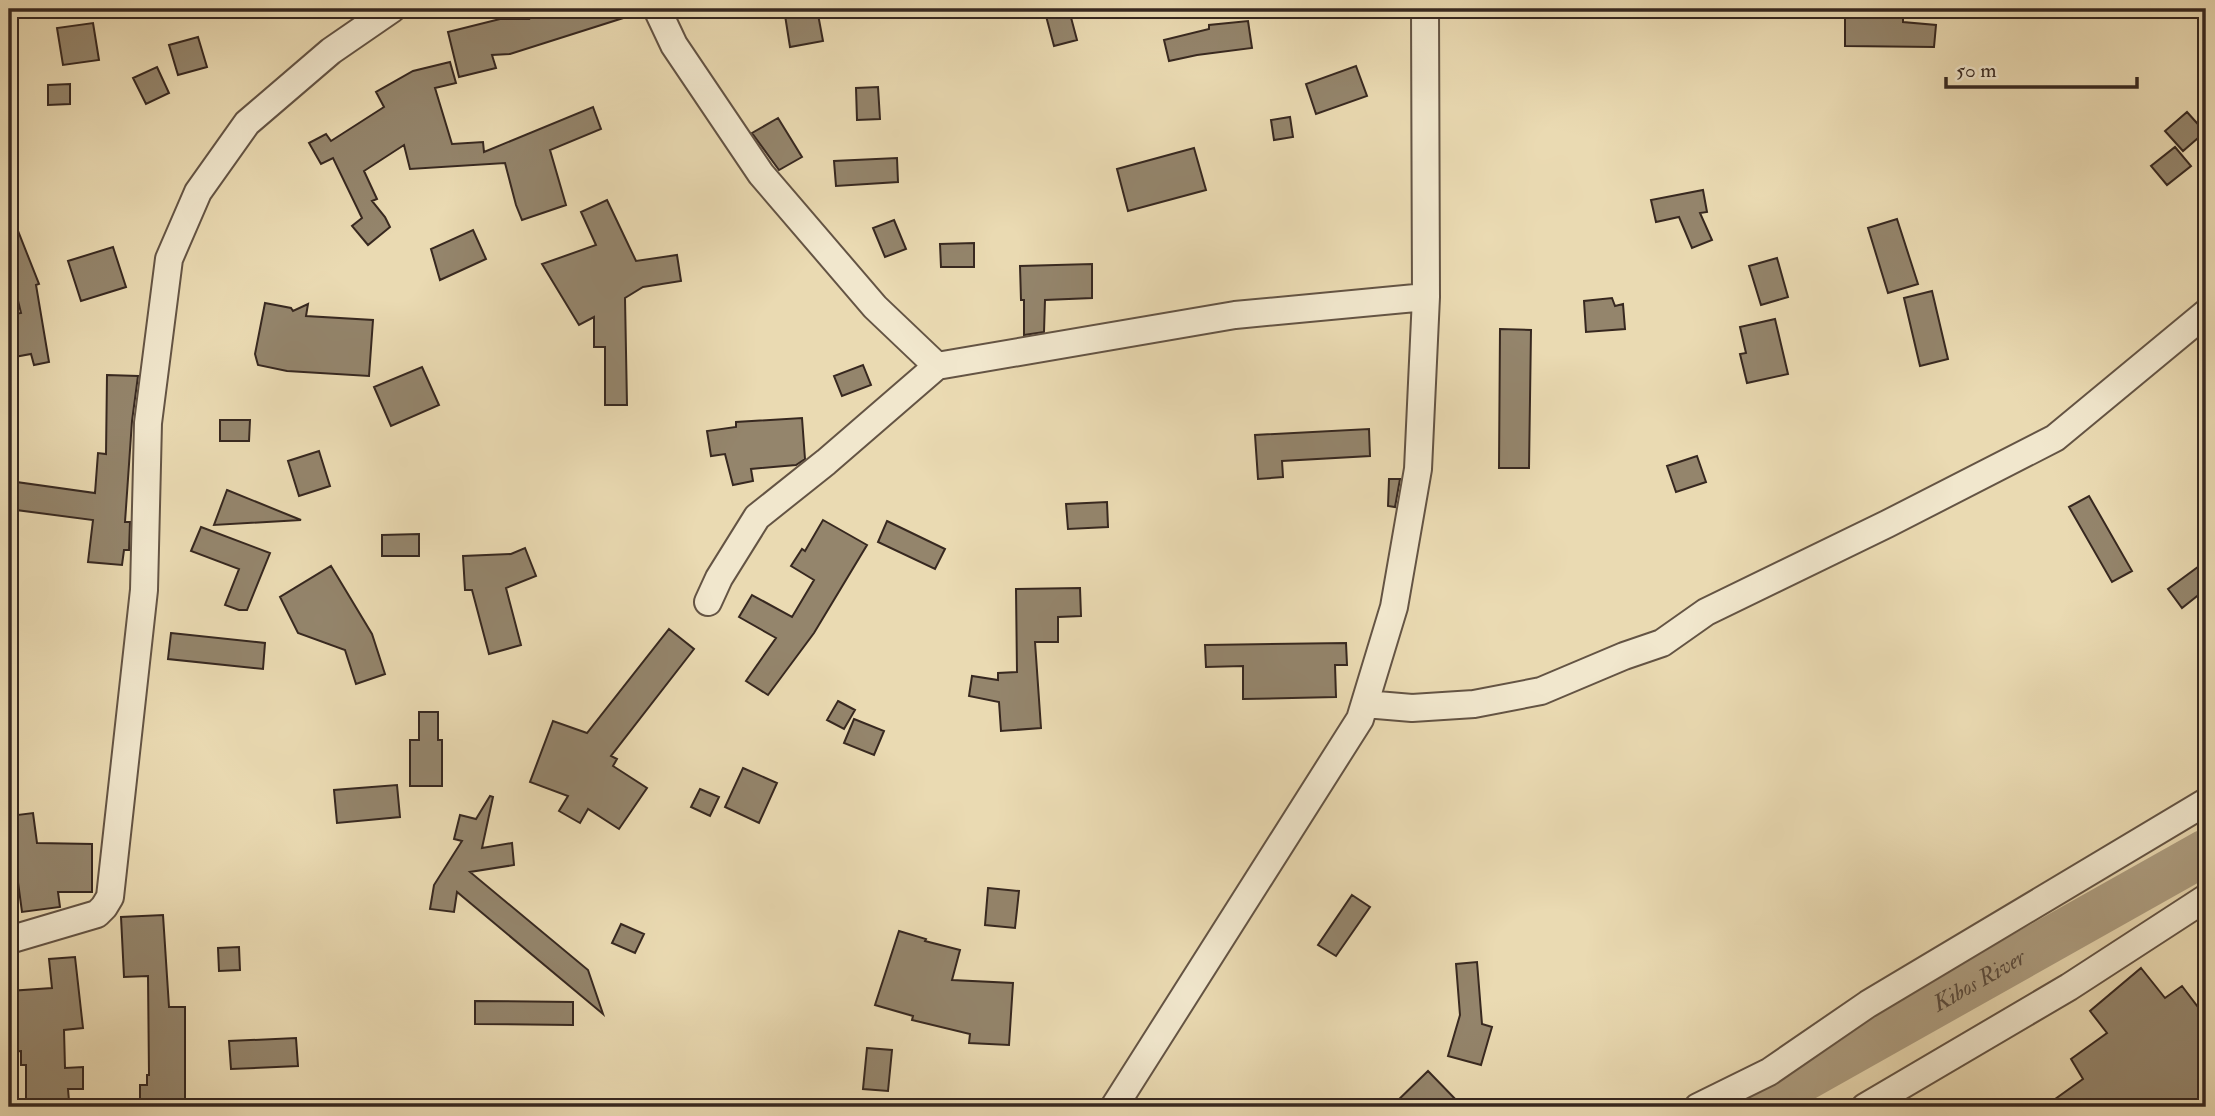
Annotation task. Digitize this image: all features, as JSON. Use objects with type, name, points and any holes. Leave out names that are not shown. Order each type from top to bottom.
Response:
[{"type":"street","points":[[9,940],[96,914],[110,897],[144,590],[148,423],[169,259],[198,192],[247,123],[331,51],[392,9]]},
{"type":"street","points":[[657,9],[674,45],[761,174],[875,307],[937,366]]},
{"type":"street","points":[[1114,1107],[1360,719],[1394,607],[1418,469],[1426,297],[1425,9]]},
{"type":"street","points":[[708,602],[719,578],[757,517],[826,462],[937,366],[1235,316],[1426,297]]},
{"type":"street","points":[[1365,704],[1412,708],[1474,704],[1541,691],[1662,643],[1706,611],[1887,524],[2055,438],[2206,313]]},
{"type":"street","points":[[1698,1107],[1799,1054],[1868,1004],[2206,802]]},
{"type":"street","points":[[1865,1107],[2069,987],[2206,898]]},
{"type":"building","points":[[526,9],[638,9],[639,13],[510,54],[492,55],[496,68],[459,77],[448,32],[500,19],[529,19]]},
{"type":"building","points":[[784,9],[817,9],[823,41],[790,47]]},
{"type":"building","points":[[1845,9],[1903,9],[1903,22],[1936,25],[1934,47],[1845,46]]},
{"type":"building","points":[[1069,10],[1077,40],[1054,46],[1046,16]]},
{"type":"building","points":[[1248,21],[1252,48],[1169,61],[1164,40],[1209,29],[1209,25]]},
{"type":"building","points":[[93,23],[99,60],[63,65],[57,28]]},
{"type":"building","points":[[198,37],[207,67],[178,75],[169,45]]},
{"type":"building","points":[[450,62],[456,83],[435,88],[452,144],[483,142],[484,152],[593,107],[601,129],[550,150],[566,205],[522,220],[505,163],[410,169],[404,145],[364,171],[377,199],[372,201],[390,227],[368,245],[352,226],[362,218],[333,158],[321,164],[309,143],[326,134],[331,141],[384,107],[376,92],[413,71]]},
{"type":"building","points":[[1356,66],[1367,96],[1316,114],[1306,84]]},
{"type":"building","points":[[157,67],[169,93],[146,104],[133,78]]},
{"type":"building","points":[[70,84],[70,104],[48,105],[48,85]]},
{"type":"building","points":[[878,87],[880,119],[857,120],[856,88]]},
{"type":"building","points":[[2187,112],[2205,132],[2183,151],[2165,131]]},
{"type":"building","points":[[1290,117],[1293,137],[1274,140],[1271,120]]},
{"type":"building","points":[[778,118],[802,157],[779,170],[752,133]]},
{"type":"building","points":[[2175,147],[2191,166],[2167,185],[2151,166]]},
{"type":"building","points":[[1194,148],[1206,190],[1128,211],[1117,169]]},
{"type":"building","points":[[897,158],[898,182],[836,186],[834,161]]},
{"type":"building","points":[[1703,190],[1707,212],[1700,213],[1712,240],[1692,248],[1679,217],[1656,222],[1651,200]]},
{"type":"building","points":[[607,200],[636,261],[677,255],[681,281],[643,287],[625,298],[627,405],[605,405],[605,347],[594,347],[594,317],[579,325],[542,264],[596,245],[581,212]]},
{"type":"building","points":[[9,208],[39,284],[36,285],[49,362],[34,365],[31,354],[9,358],[9,315],[21,313],[9,264]]},
{"type":"building","points":[[1897,219],[1918,284],[1888,293],[1868,228]]},
{"type":"building","points":[[894,220],[906,249],[885,257],[873,228]]},
{"type":"building","points":[[473,230],[486,259],[440,280],[431,249]]},
{"type":"building","points":[[974,243],[974,267],[941,267],[940,244]]},
{"type":"building","points":[[113,247],[126,287],[81,301],[68,261]]},
{"type":"building","points":[[1777,258],[1788,297],[1761,305],[1749,266]]},
{"type":"building","points":[[1092,264],[1092,298],[1045,300],[1044,332],[1024,335],[1020,266]]},
{"type":"building","points":[[1932,291],[1948,359],[1920,366],[1904,298]]},
{"type":"building","points":[[1612,298],[1615,306],[1623,304],[1625,329],[1586,332],[1584,301]]},
{"type":"building","points":[[265,303],[291,308],[293,311],[308,304],[306,316],[373,320],[369,376],[287,371],[258,365],[255,354]]},
{"type":"building","points":[[1775,319],[1788,374],[1747,383],[1740,354],[1746,353],[1740,327]]},
{"type":"building","points":[[1500,329],[1531,330],[1529,468],[1499,468]]},
{"type":"building","points":[[863,365],[871,385],[842,396],[834,376]]},
{"type":"building","points":[[422,367],[439,405],[391,426],[374,387]]},
{"type":"building","points":[[107,375],[138,376],[125,522],[130,522],[129,550],[124,550],[122,565],[88,562],[93,520],[9,509],[9,481],[95,493],[98,453],[106,454]]},
{"type":"building","points":[[802,418],[805,459],[796,465],[751,469],[753,481],[733,485],[725,454],[711,456],[707,431],[736,427],[736,422]]},
{"type":"building","points":[[220,420],[250,420],[249,441],[220,441]]},
{"type":"building","points":[[1369,429],[1370,456],[1282,461],[1283,477],[1258,479],[1255,435]]},
{"type":"building","points":[[319,451],[330,486],[299,496],[288,461]]},
{"type":"building","points":[[1697,456],[1706,482],[1676,492],[1667,466]]},
{"type":"building","points":[[1389,479],[1400,479],[1395,507],[1388,506]]},
{"type":"building","points":[[227,490],[301,520],[214,525]]},
{"type":"building","points":[[2089,496],[2132,571],[2112,582],[2069,507]]},
{"type":"building","points":[[1107,502],[1108,527],[1068,529],[1066,504]]},
{"type":"building","points":[[823,520],[867,545],[814,633],[768,695],[746,681],[776,638],[739,617],[752,595],[792,617],[814,580],[791,566],[802,549],[805,551]]},
{"type":"building","points":[[887,521],[945,549],[935,569],[878,542]]},
{"type":"building","points":[[201,527],[270,553],[247,610],[225,605],[239,569],[191,551]]},
{"type":"building","points":[[419,534],[419,556],[382,556],[382,535]]},
{"type":"building","points":[[525,548],[536,576],[506,588],[521,645],[489,654],[472,590],[465,590],[463,556],[511,554]]},
{"type":"building","points":[[2206,561],[2206,589],[2182,608],[2168,589]]},
{"type":"building","points":[[331,566],[372,634],[385,674],[356,684],[345,650],[298,633],[280,597]]},
{"type":"building","points":[[1080,588],[1081,616],[1058,617],[1058,642],[1035,642],[1041,728],[1001,731],[999,702],[969,696],[972,676],[998,680],[998,673],[1017,672],[1016,589]]},
{"type":"building","points":[[669,629],[694,649],[611,756],[617,759],[613,766],[647,788],[619,829],[588,809],[580,823],[559,811],[568,796],[530,782],[553,721],[587,733]]},
{"type":"building","points":[[171,633],[265,643],[263,669],[168,659]]},
{"type":"building","points":[[1346,643],[1347,665],[1335,665],[1336,697],[1243,699],[1243,666],[1206,667],[1205,645]]},
{"type":"building","points":[[838,701],[855,710],[844,729],[827,720]]},
{"type":"building","points":[[419,712],[438,712],[438,740],[442,740],[442,786],[410,786],[410,740],[419,740]]},
{"type":"building","points":[[854,719],[884,731],[874,755],[844,743]]},
{"type":"building","points":[[743,768],[777,783],[759,823],[725,807]]},
{"type":"building","points":[[397,785],[400,817],[337,823],[334,790]]},
{"type":"building","points":[[700,789],[719,797],[710,816],[691,807]]},
{"type":"building","points":[[490,796],[493,797],[482,848],[512,843],[514,865],[470,872],[588,970],[603,1014],[457,892],[454,912],[430,909],[434,885],[462,841],[454,839],[460,815],[476,819]]},
{"type":"building","points":[[33,813],[37,843],[92,844],[92,892],[58,892],[60,907],[22,912],[9,816]]},
{"type":"building","points":[[988,888],[1019,891],[1015,928],[985,925]]},
{"type":"building","points":[[1352,895],[1370,907],[1336,956],[1318,945]]},
{"type":"building","points":[[163,915],[169,1007],[185,1007],[185,1107],[140,1107],[140,1085],[147,1085],[149,1075],[148,976],[124,977],[121,917]]},
{"type":"building","points":[[621,924],[644,934],[635,953],[612,943]]},
{"type":"building","points":[[899,931],[960,950],[952,980],[1013,983],[1009,1045],[969,1043],[970,1034],[912,1020],[913,1016],[875,1005]]},
{"type":"building","points":[[239,947],[240,970],[219,971],[218,948]]},
{"type":"building","points":[[75,957],[83,1028],[64,1030],[65,1068],[83,1067],[83,1089],[68,1089],[69,1101],[26,1102],[26,1065],[21,1065],[21,1051],[9,1052],[9,991],[52,988],[49,959]]},
{"type":"building","points":[[1477,962],[1482,1024],[1492,1027],[1481,1065],[1448,1056],[1460,1015],[1456,964]]},
{"type":"building","points":[[2141,968],[2165,998],[2182,986],[2198,1007],[2206,1001],[2206,1107],[2044,1107],[2083,1079],[2071,1059],[2107,1033],[2090,1011]]},
{"type":"building","points":[[475,1001],[573,1002],[573,1025],[475,1024]]},
{"type":"building","points":[[296,1038],[298,1066],[231,1069],[229,1041]]},
{"type":"building","points":[[867,1048],[892,1050],[888,1091],[863,1089]]},
{"type":"building","points":[[1428,1071],[1463,1107],[1391,1107]]},
{"type":"waterway","name":"Kibos River","points":[[1753,1107],[2206,852]]}]
